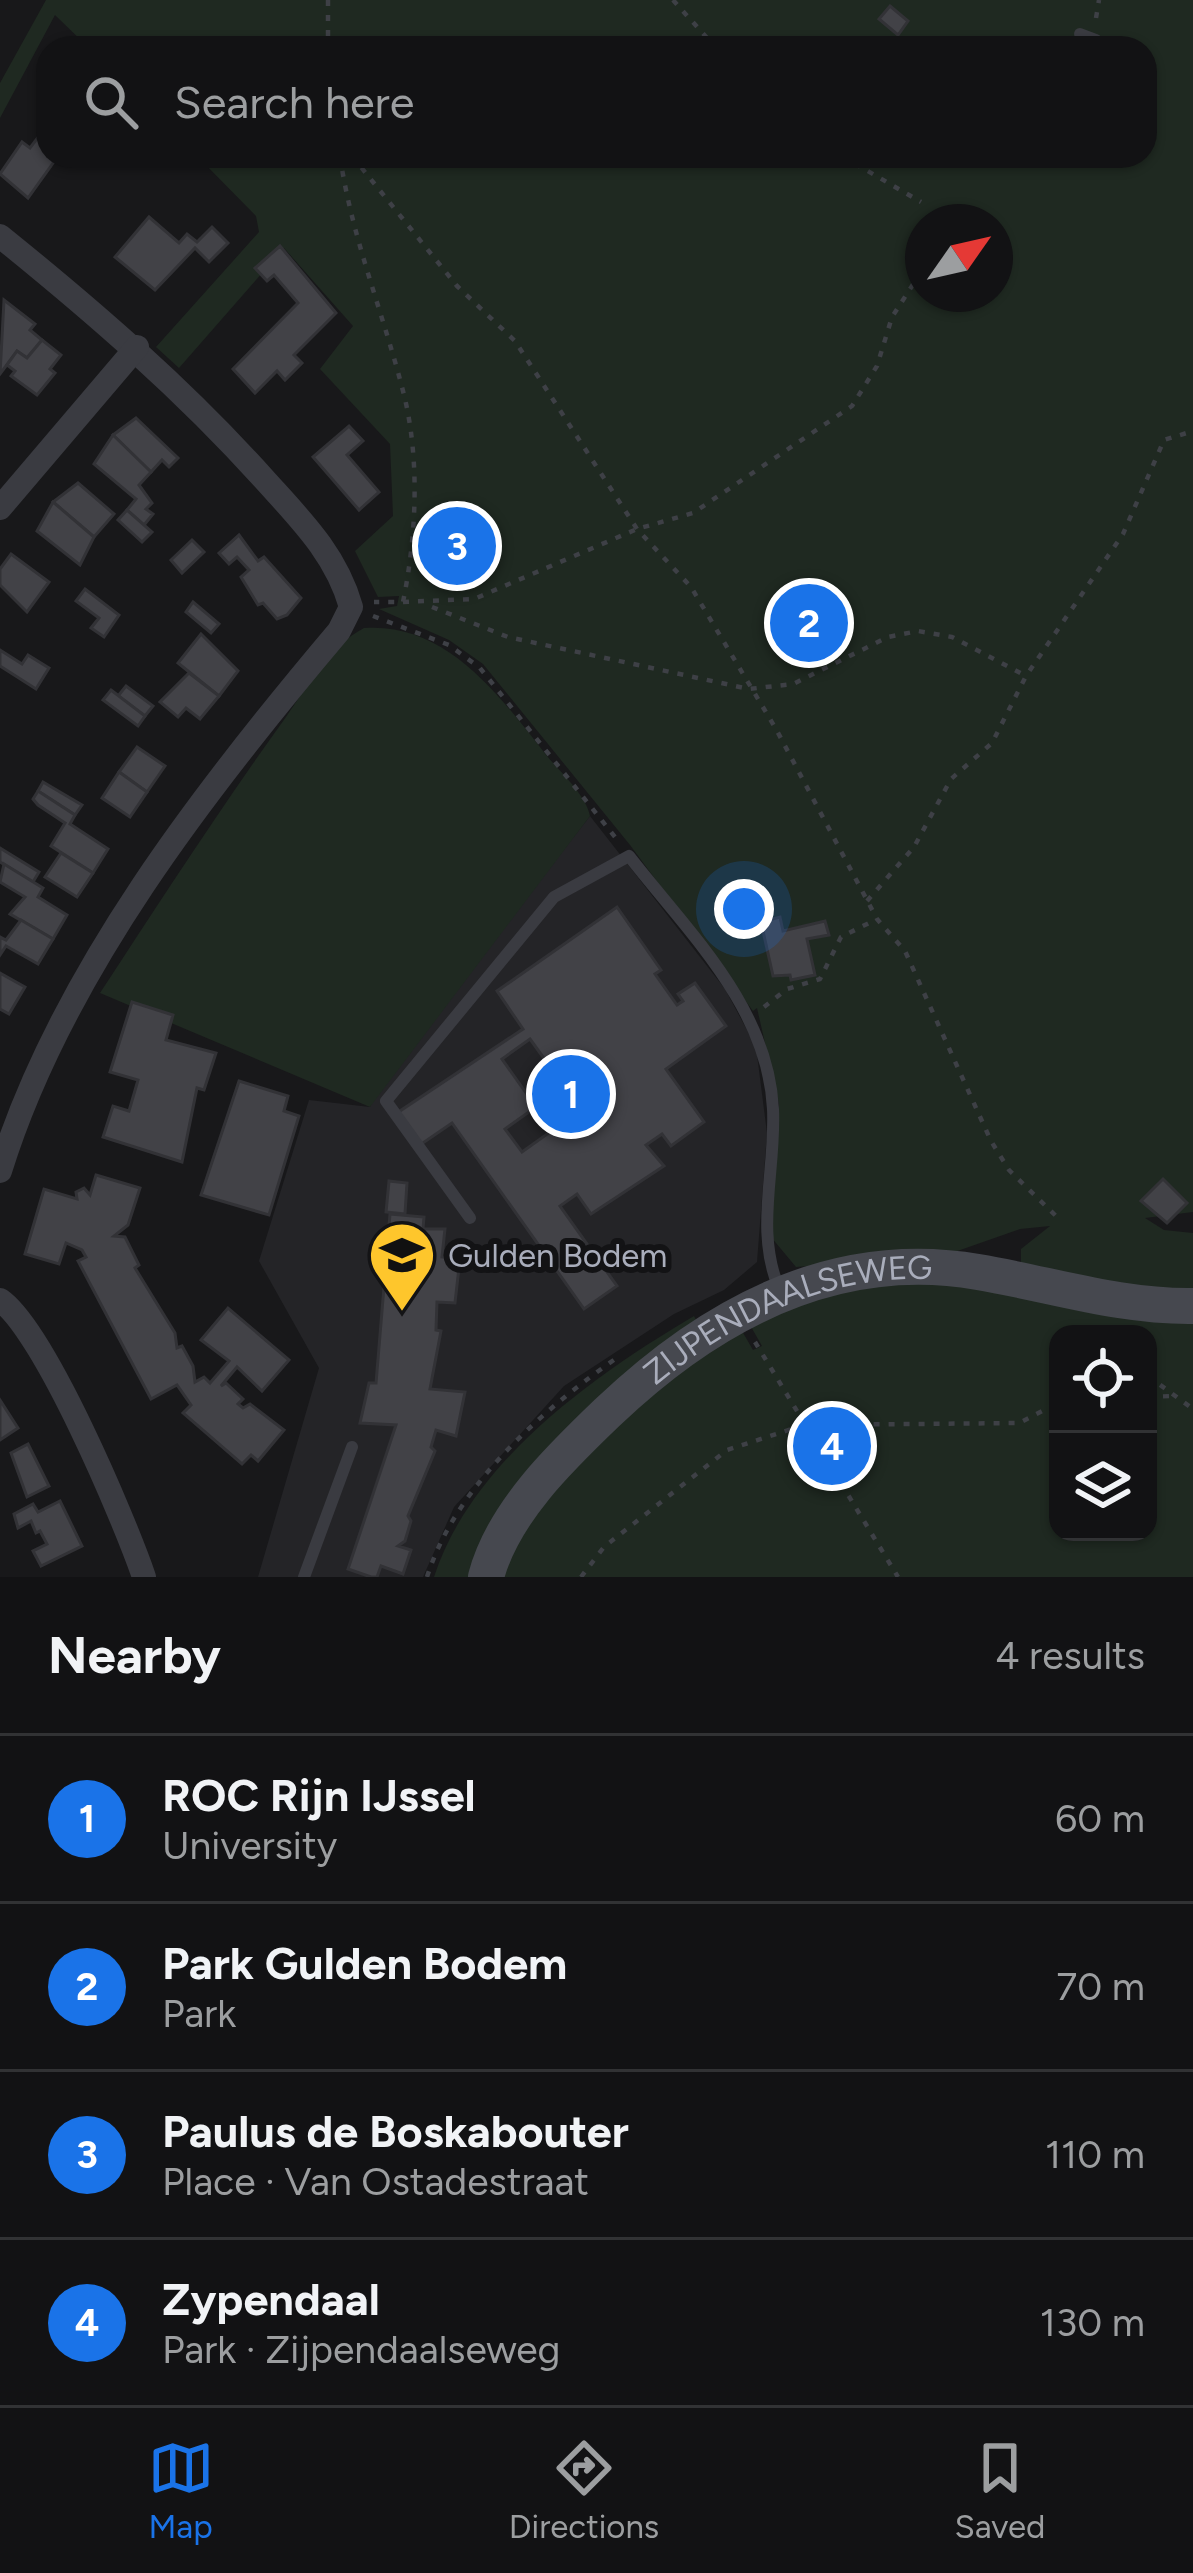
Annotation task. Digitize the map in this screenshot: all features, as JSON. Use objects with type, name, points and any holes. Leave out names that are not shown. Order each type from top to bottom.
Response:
[{"type":"main road","name":"ZIJPENDAALSEWEG","points":[[486,1577],[524,1504],[572,1446],[672,1356],[736,1311],[780,1291],[844,1275],[936,1269],[974,1271],[1136,1304],[1193,1306]]},
{"type":"street","points":[[0,236],[137,347],[322,544],[343,576],[351,607],[339,631],[218,778],[66,1014],[22,1099],[0,1171]]},
{"type":"street","points":[[0,508],[137,347]]},
{"type":"street","points":[[0,1300],[26,1330],[79,1426],[123,1515],[144,1577]]},
{"type":"lane","points":[[1080,34],[1085,36]]},
{"type":"lane","points":[[470,1218],[386,1101],[554,897],[629,856],[751,1018],[773,1105],[765,1233],[766,1256],[780,1291]]},
{"type":"lane","points":[[304,1577],[352,1447]]},
{"type":"path","points":[[328,0],[328,36]]},
{"type":"path","points":[[673,0],[705,36]]},
{"type":"path","points":[[342,168],[348,208],[406,401],[414,546],[404,602]]},
{"type":"path","points":[[362,168],[457,286],[515,341],[637,529],[692,587],[867,902],[905,951],[991,1141],[1010,1170],[1056,1216]]},
{"type":"path","points":[[863,168],[921,202]]},
{"type":"path","points":[[427,605],[474,599],[637,529],[694,513],[852,406],[877,365],[892,317],[905,297]]},
{"type":"path","points":[[867,902],[914,847],[961,767],[992,743],[1026,676],[1123,534],[1164,440],[1193,431]]},
{"type":"path","points":[[351,607],[404,602],[427,605],[508,637],[749,688],[793,684],[888,638],[918,631],[952,638],[1026,676]]},
{"type":"path","points":[[351,607],[449,645],[480,668],[629,856]]},
{"type":"path","points":[[751,1018],[788,988],[820,979],[841,937],[877,919]]},
{"type":"path","points":[[736,1311],[898,1577]]},
{"type":"path","points":[[1157,1383],[1193,1409]]},
{"type":"path","points":[[1157,1397],[1175,1396]]},
{"type":"path","points":[[581,1577],[604,1547],[727,1450],[804,1425],[1019,1423],[1049,1407]]},
{"type":"shaded area","points":[[46,0],[1193,0],[1193,1212],[1145,1218],[1164,1230],[1193,1233],[1193,1291],[1162,1291],[1021,1266],[1021,1249],[1050,1226],[1020,1229],[946,1255],[796,1267],[771,1237],[779,1104],[757,1008],[753,1011],[630,845],[483,664],[449,640],[379,609],[397,606],[399,596],[378,597],[355,551],[393,516],[390,444],[320,369],[353,326],[284,248],[179,368],[156,347],[259,232],[256,216],[209,168],[1157,168],[1157,36],[77,36],[55,15],[44,36],[36,36],[36,51],[0,118],[0,83]]},
{"type":"shaded area","points":[[364,628],[394,629],[422,637],[470,668],[572,784],[590,816],[370,1107],[100,993],[311,680],[340,645]]},
{"type":"shaded area","points":[[590,816],[725,989],[756,1047],[767,1133],[757,1262],[724,1290],[674,1314],[564,1386],[454,1507],[423,1577],[258,1577],[319,1368],[259,1261],[309,1100],[370,1107],[382,1083]]},
{"type":"shaded area","points":[[943,1283],[1193,1321],[1193,1577],[500,1577],[571,1468],[669,1376],[742,1331],[753,1350],[762,1346],[750,1325],[772,1313],[819,1297]]},
{"type":"shaded area","points":[[694,1316],[696,1320],[469,1577],[434,1577],[452,1535],[506,1459],[578,1394]]},
{"type":"building","points":[[890,6],[908,21],[898,35],[879,19]]},
{"type":"building","points":[[36,140],[36,168],[50,168],[28,198],[0,174],[22,142],[30,148]]},
{"type":"building","points":[[149,217],[179,243],[187,234],[197,242],[212,227],[228,243],[209,262],[195,248],[155,290],[115,257]]},
{"type":"building","points":[[280,246],[336,313],[294,355],[302,363],[285,380],[277,371],[255,393],[233,369],[298,303],[274,275],[267,281],[255,268]]},
{"type":"building","points":[[4,300],[35,324],[30,330],[42,340],[27,358],[17,351],[0,374]]},
{"type":"building","points":[[42,340],[61,355],[50,369],[55,373],[37,395],[11,376],[15,371],[7,365],[17,351],[27,358]]},
{"type":"building","points":[[136,418],[178,458],[169,467],[162,460],[151,472],[113,435]]},
{"type":"building","points":[[349,426],[363,441],[347,455],[379,492],[359,510],[313,457]]},
{"type":"building","points":[[113,435],[151,472],[139,485],[152,503],[146,509],[153,514],[144,525],[127,510],[136,499],[94,464]]},
{"type":"building","points":[[78,483],[114,514],[94,537],[53,502]]},
{"type":"building","points":[[53,502],[94,537],[80,565],[37,531]]},
{"type":"building","points":[[127,510],[152,532],[142,542],[118,520]]},
{"type":"building","points":[[239,535],[258,561],[264,557],[301,598],[287,615],[277,619],[263,603],[258,605],[241,577],[249,570],[237,557],[229,564],[219,553]]},
{"type":"building","points":[[192,540],[204,552],[182,573],[171,560]]},
{"type":"building","points":[[11,554],[49,582],[27,612],[0,585],[0,569]]},
{"type":"building","points":[[85,589],[119,615],[104,637],[91,628],[99,618],[76,601]]},
{"type":"building","points":[[193,602],[219,624],[211,633],[186,612]]},
{"type":"building","points":[[201,634],[238,671],[219,696],[178,663]]},
{"type":"building","points":[[0,650],[22,664],[28,655],[49,668],[36,689],[0,666]]},
{"type":"building","points":[[189,673],[219,696],[200,719],[186,708],[178,717],[160,702]]},
{"type":"building","points":[[126,686],[153,706],[145,716],[118,696]]},
{"type":"building","points":[[111,690],[145,716],[138,726],[103,700]]},
{"type":"building","points":[[137,747],[165,766],[147,792],[119,772]]},
{"type":"building","points":[[119,772],[147,792],[130,817],[102,798]]},
{"type":"building","points":[[43,782],[82,805],[75,815],[38,791]]},
{"type":"building","points":[[38,791],[75,815],[70,824],[108,849],[93,873],[51,846],[65,823],[38,805],[33,799]]},
{"type":"building","points":[[0,848],[39,872],[33,882],[0,862]]},
{"type":"building","points":[[61,853],[93,873],[77,897],[45,877]]},
{"type":"building","points":[[4,864],[43,888],[38,897],[67,915],[53,939],[10,914],[25,897],[0,882]]},
{"type":"building","points":[[617,907],[661,970],[655,974],[677,1005],[683,1001],[678,994],[695,983],[726,1026],[666,1069],[704,1122],[671,1146],[662,1134],[646,1145],[664,1166],[591,1214],[577,1194],[560,1206],[617,1286],[584,1309],[452,1123],[420,1145],[397,1113],[523,1029],[497,991]],"holes":[[[530,1039],[581,1110],[522,1152],[505,1129],[536,1107],[502,1059]]]},
{"type":"building","points":[[780,917],[783,931],[825,921],[829,935],[807,939],[815,975],[791,980],[790,975],[773,976],[761,922]]},
{"type":"building","points":[[21,920],[53,939],[38,964],[6,946],[0,955],[0,937],[6,940]]},
{"type":"building","points":[[0,973],[25,987],[9,1014],[0,1009]]},
{"type":"building","points":[[132,1002],[173,1015],[166,1040],[216,1053],[204,1090],[197,1088],[182,1162],[103,1137],[113,1106],[129,1111],[138,1080],[110,1072]]},
{"type":"building","points":[[239,1081],[288,1096],[284,1111],[299,1116],[269,1215],[201,1195]]},
{"type":"building","points":[[96,1175],[140,1188],[128,1225],[114,1236],[125,1237],[139,1265],[135,1268],[175,1333],[177,1348],[182,1346],[193,1366],[195,1382],[204,1377],[210,1383],[229,1361],[201,1340],[228,1308],[289,1360],[262,1391],[237,1367],[221,1386],[226,1383],[243,1399],[238,1404],[243,1408],[250,1404],[284,1430],[258,1461],[251,1455],[242,1464],[183,1413],[191,1405],[177,1385],[151,1399],[78,1261],[86,1257],[82,1250],[66,1243],[59,1264],[25,1254],[44,1189],[77,1199],[76,1192],[84,1188],[90,1195]]},
{"type":"building","points":[[1163,1179],[1187,1203],[1167,1223],[1141,1201]]},
{"type":"building","points":[[389,1181],[407,1183],[405,1214],[386,1212]]},
{"type":"building","points":[[390,1214],[424,1217],[423,1229],[445,1229],[442,1257],[460,1259],[455,1303],[437,1302],[436,1330],[441,1331],[430,1389],[465,1392],[456,1436],[436,1430],[431,1447],[435,1451],[408,1516],[405,1541],[398,1546],[411,1550],[403,1574],[381,1566],[377,1577],[371,1577],[348,1569],[396,1425],[360,1423],[369,1383],[376,1383]]},
{"type":"building","points":[[0,1400],[18,1428],[0,1440]]},
{"type":"building","points":[[28,1444],[49,1486],[27,1497],[11,1453]]},
{"type":"building","points":[[60,1501],[82,1546],[41,1566],[33,1551],[47,1544],[31,1521],[18,1528],[14,1514],[33,1504],[38,1512]]},
{"type":"place","name":"Paulus de Boskabouter","points":[[457,546]]},
{"type":"place","name":"Park Gulden Bodem","points":[[809,623]]},
{"type":"place","name":"ROC Rijn IJssel","points":[[571,1094]]},
{"type":"place","name":"Gulden Bodem","points":[[402,1314]]},
{"type":"place","name":"Zypendaal","points":[[832,1446]]}]
